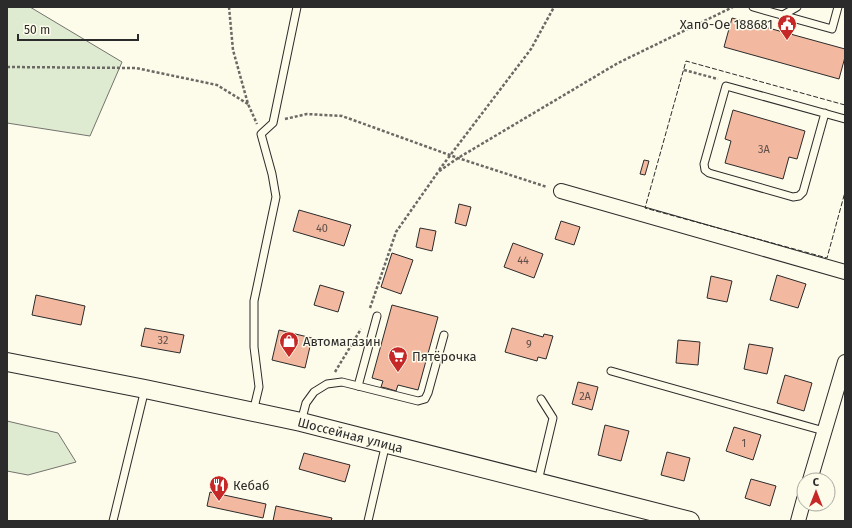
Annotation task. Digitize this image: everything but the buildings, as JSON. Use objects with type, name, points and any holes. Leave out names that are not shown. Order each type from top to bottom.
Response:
[{"type":"street","points":[[561,191],[845,272]]},
{"type":"street","name":"Шоссейная улица","points":[[7,362],[301,422],[538,481],[690,521]]},
{"type":"street","points":[[812,472],[845,362]]},
{"type":"lane","points":[[253,412],[259,387],[254,347],[254,301],[276,197],[272,174],[261,134],[273,123],[297,7]]},
{"type":"lane","points":[[753,7],[832,29],[838,7]]},
{"type":"lane","points":[[783,15],[797,7]]},
{"type":"lane","points":[[825,113],[803,192],[799,196],[793,197],[709,173],[705,170],[704,164],[726,86],[825,113],[845,119]]},
{"type":"lane","points":[[358,386],[377,316]]},
{"type":"lane","points":[[301,422],[306,403],[314,392],[327,384],[342,382],[418,401],[425,399],[444,335]]},
{"type":"lane","points":[[610,371],[824,431]]},
{"type":"lane","points":[[113,521],[145,389]]},
{"type":"lane","points":[[538,481],[553,418],[541,399]]},
{"type":"lane","points":[[368,521],[386,443]]},
{"type":"path","points":[[229,7],[233,50],[248,104],[261,134]]},
{"type":"path","points":[[369,310],[396,232],[449,154],[531,49],[554,7]]},
{"type":"path","points":[[438,172],[458,158],[618,63],[733,7]]},
{"type":"path","points":[[7,67],[136,68],[217,85],[248,104]]},
{"type":"path","points":[[684,70],[720,80],[726,86]]},
{"type":"path","points":[[273,123],[307,114],[342,116],[458,158],[561,191]]},
{"type":"path","points":[[334,373],[364,324]]},
{"type":"green space","points":[[7,7],[30,7],[122,62],[90,136],[7,123]]},
{"type":"green space","points":[[7,421],[58,433],[76,462],[28,475],[7,471]]},
{"type":"fence","points":[[845,105],[686,61],[645,208],[827,258],[845,192]]},
{"type":"place","name":"Хапо-Ое 188681","points":[[787,41]]},
{"type":"place","name":"Автомагазин","points":[[289,358]]},
{"type":"place","name":"Пятёрочка","points":[[398,373]]},
{"type":"place","name":"Кебаб","points":[[219,502]]}]
